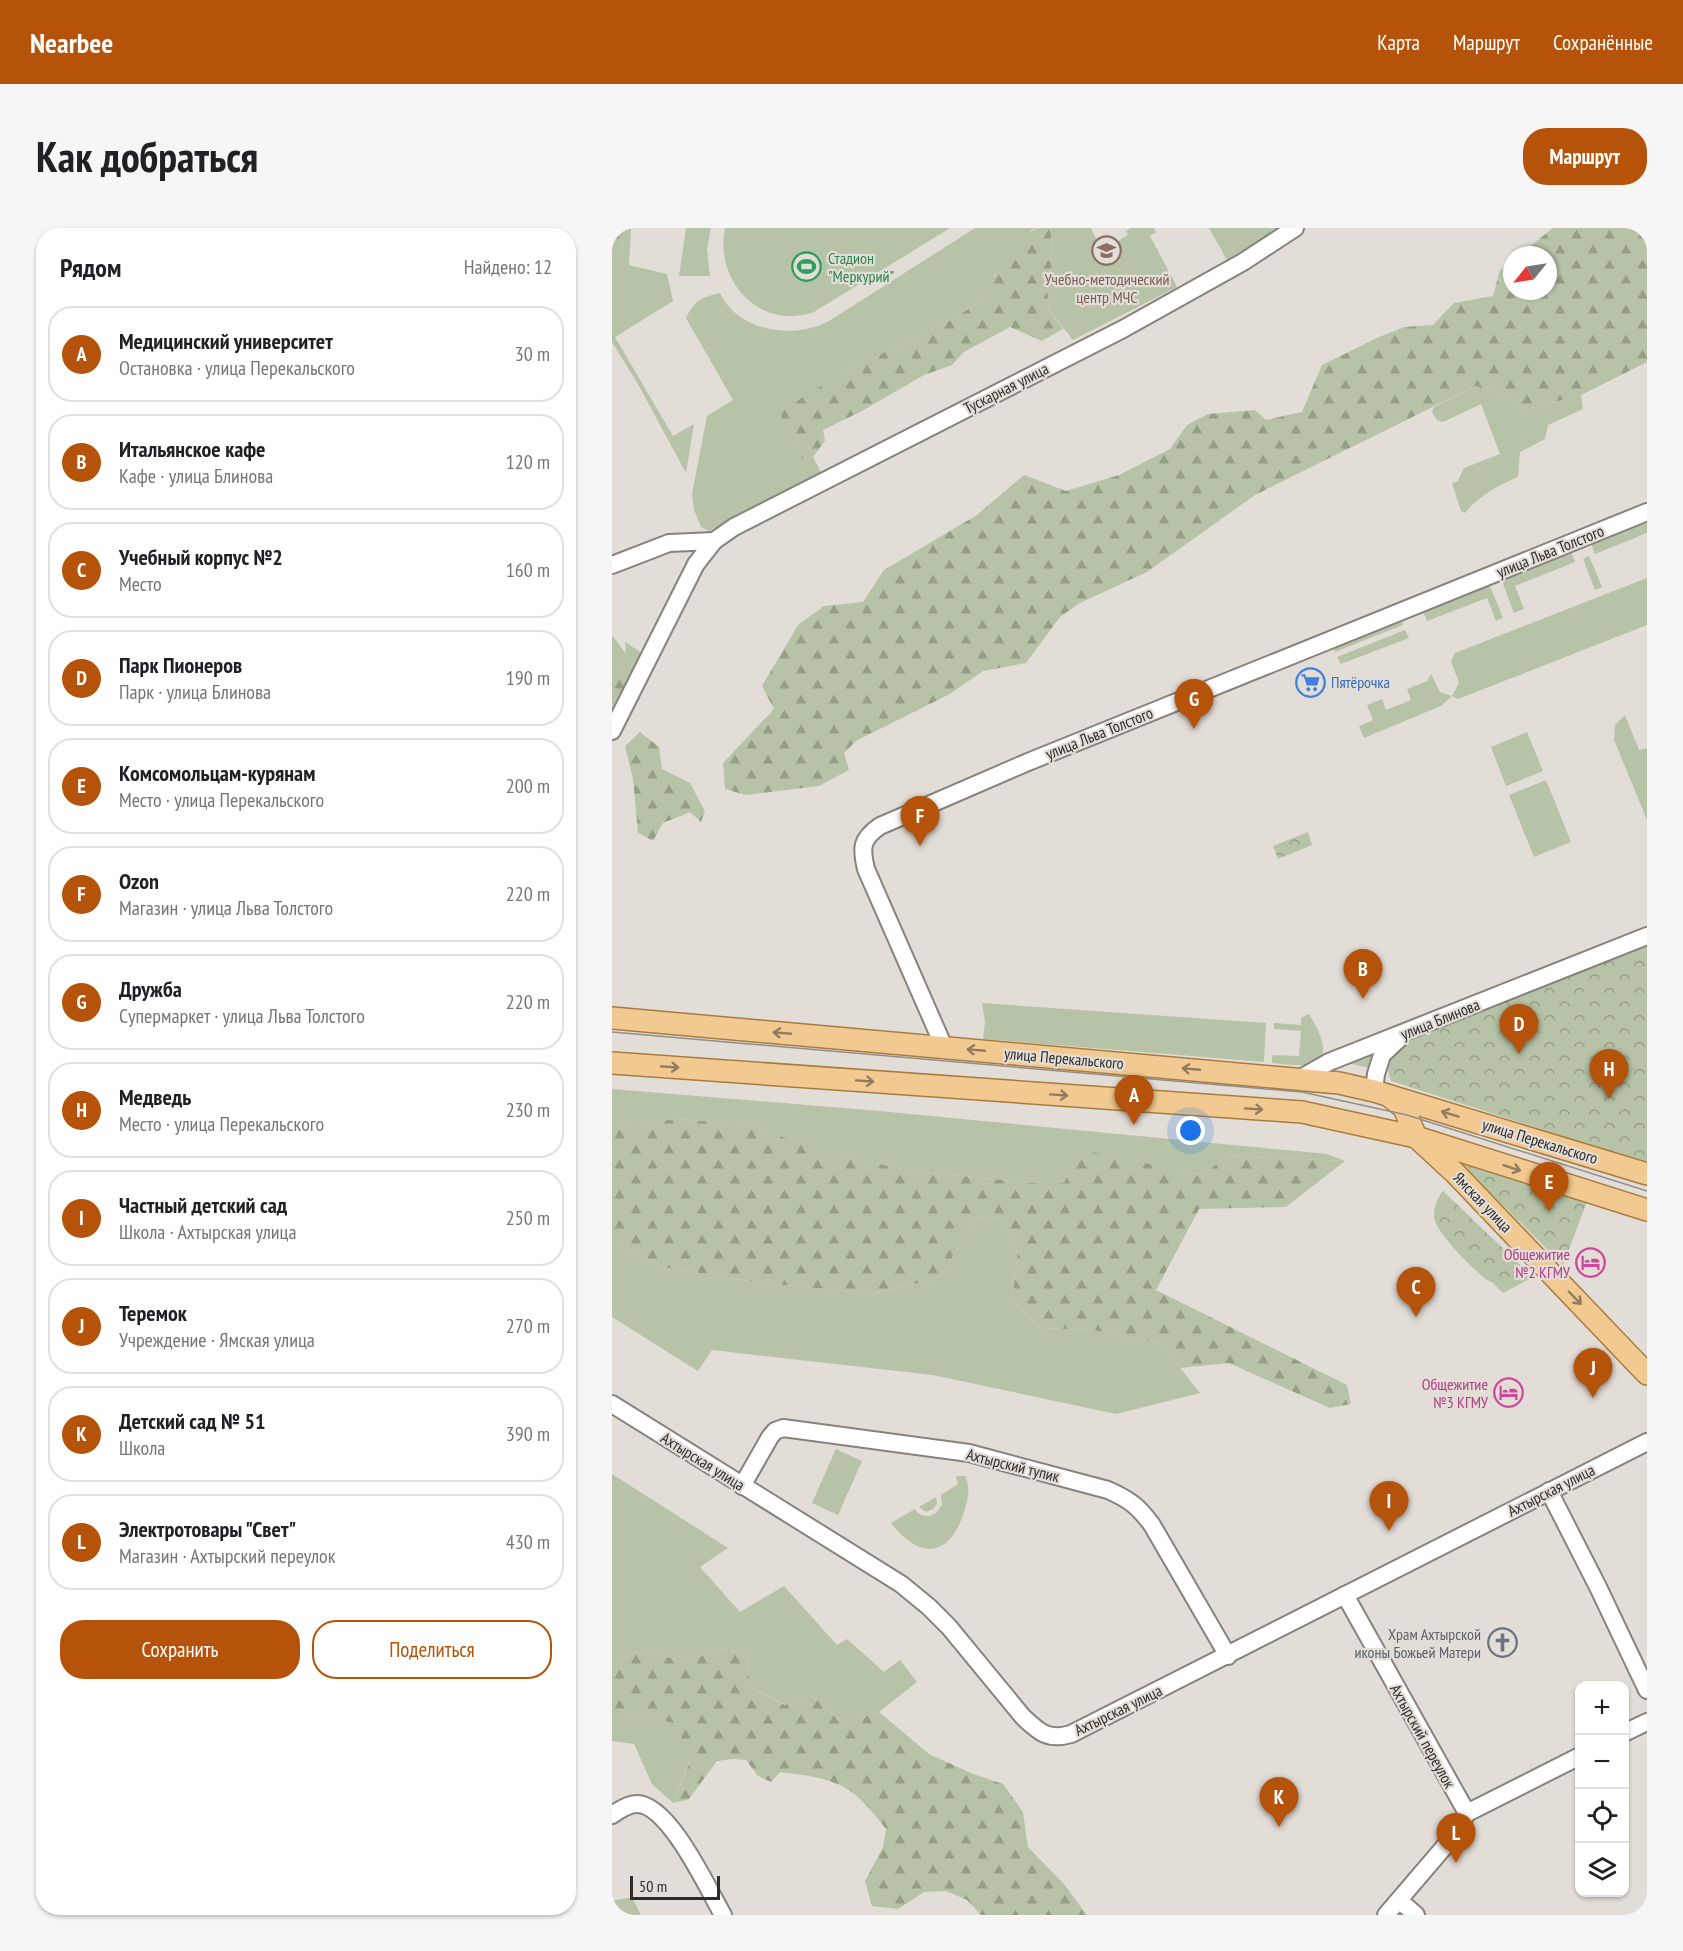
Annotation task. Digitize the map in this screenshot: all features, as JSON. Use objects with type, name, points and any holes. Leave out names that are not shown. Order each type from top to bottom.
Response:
[{"type":"main road","name":"улица Перекальского","points":[[612,1018],[1339,1083],[1374,1090],[1647,1174]]},
{"type":"main road","name":"улица Перекальского","points":[[612,1063],[1302,1112],[1416,1137],[1647,1210]]},
{"type":"main road","points":[[1374,1090],[1387,1095],[1404,1108],[1416,1137]]},
{"type":"main road","name":"Ямская улица","points":[[1416,1137],[1455,1173],[1647,1374]]},
{"type":"street","name":"Тускарная улица","points":[[612,731],[696,564],[714,541],[734,527],[1123,329],[1243,262],[1294,228]]},
{"type":"street","name":"улица Льва Толстого","points":[[944,1047],[866,869],[863,855],[864,842],[870,833],[880,826],[1028,762],[1647,512]]},
{"type":"street","points":[[612,565],[669,543],[714,541]]},
{"type":"street","name":"улица Блинова","points":[[1301,1078],[1329,1062],[1647,936]]},
{"type":"street","points":[[1374,1090],[1382,1055],[1407,1031]]},
{"type":"street","name":"Ахтырская улица","points":[[612,1404],[901,1584],[949,1627],[1023,1717],[1036,1730],[1049,1737],[1071,1734],[1647,1442]]},
{"type":"street","name":"Ахтырский тупик","points":[[742,1486],[770,1437],[775,1431],[783,1428],[969,1453],[1108,1490],[1139,1508],[1152,1525],[1228,1656]]},
{"type":"street","points":[[1549,1491],[1647,1690]]},
{"type":"street","name":"Ахтырский переулок","points":[[1345,1595],[1467,1813]]},
{"type":"street","points":[[1629,1731],[1647,1722]]},
{"type":"street","points":[[1386,1915],[1451,1839],[1467,1813],[1575,1759]]},
{"type":"street","points":[[612,1815],[636,1804],[649,1806],[658,1813],[672,1827],[723,1915]]},
{"type":"street","points":[[1400,1900],[1416,1915]]},
{"type":"green space","points":[[612,228],[631,228],[629,265],[667,274],[673,301],[615,337],[673,436],[694,424],[686,473],[639,386],[612,342],[612,266],[624,243]]},
{"type":"green space","points":[[612,228],[624,243],[612,266]]},
{"type":"green space","points":[[686,228],[711,228],[707,249],[710,276],[679,276]]},
{"type":"green space","name":"Стадион \"Меркурий\"","points":[[725,228],[950,228],[814,312],[794,316],[776,314],[759,308],[745,297],[734,283],[723,248]]},
{"type":"green space","points":[[975,228],[1040,228],[1032,229],[994,275],[994,293],[951,320],[842,373],[795,435],[802,459],[813,457],[821,472],[709,531],[701,527],[694,510],[692,494],[707,416],[733,400],[686,318],[695,303],[720,293],[728,306],[753,324],[784,331],[815,327],[829,321]]},
{"type":"green space","points":[[1040,228],[1051,228],[1052,264],[1047,286],[1049,310],[1063,329],[1042,341],[1010,327],[964,352],[952,365],[924,375],[860,412],[823,430],[825,441],[813,457],[802,459],[795,435],[783,432],[781,411],[842,373],[951,320],[994,293],[994,276],[1002,260],[1026,234]]},
{"type":"green space","points":[[1051,228],[1091,228],[1102,251],[1128,235],[1126,231],[1131,228],[1154,228],[1156,232],[1150,236],[1177,287],[1073,340],[1049,310],[1047,286],[1052,264]]},
{"type":"green space","points":[[1209,228],[1281,228],[1228,262]]},
{"type":"green space","points":[[1553,228],[1647,228],[1647,362],[1581,395],[1524,410],[1506,395],[1475,386],[1255,495],[1147,572],[1080,603],[1060,617],[1026,663],[983,671],[950,694],[856,741],[844,753],[849,770],[819,786],[746,795],[725,789],[723,763],[774,709],[762,686],[798,625],[824,606],[863,602],[884,570],[977,515],[1024,475],[1066,491],[1119,475],[1170,449],[1187,425],[1208,414],[1255,410],[1266,420],[1302,412],[1322,365],[1404,327],[1433,325],[1454,303],[1493,296],[1500,270],[1503,268],[1503,300],[1557,300],[1557,246],[1530,246]]},
{"type":"green space","points":[[1475,386],[1506,395],[1524,410],[1581,395],[1583,409],[1548,425],[1545,439],[1520,452],[1518,477],[1489,492],[1465,513],[1461,511],[1452,483],[1458,481],[1464,468],[1500,454],[1481,404],[1443,422],[1437,420],[1432,412],[1434,407]]},
{"type":"green space","points":[[1647,519],[1647,533],[1595,554],[1590,541]]},
{"type":"green space","points":[[1570,550],[1575,562],[1515,586],[1524,609],[1514,613],[1503,584],[1505,575]]},
{"type":"green space","points":[[1589,556],[1602,587],[1595,590],[1583,559]]},
{"type":"green space","points":[[1647,578],[1647,625],[1458,699],[1452,696],[1459,683],[1451,661],[1455,653]]},
{"type":"green space","points":[[1486,584],[1491,588],[1503,618],[1496,621],[1487,598],[1427,621],[1422,609]]},
{"type":"green space","points":[[1398,618],[1402,620],[1403,625],[1335,652],[1332,644]]},
{"type":"green space","points":[[1405,630],[1409,638],[1341,664],[1337,657]]},
{"type":"green space","points":[[612,635],[626,654],[612,675]]},
{"type":"green space","points":[[625,642],[642,653],[612,708],[612,675],[626,654]]},
{"type":"green space","points":[[1431,674],[1440,692],[1452,696],[1441,706],[1364,738],[1359,726],[1373,720],[1367,705],[1382,699],[1386,710],[1411,700],[1407,689],[1427,681]]},
{"type":"green space","points":[[1625,715],[1639,750],[1647,748],[1647,820],[1614,740],[1615,725]]},
{"type":"green space","points":[[640,732],[659,747],[662,769],[690,783],[705,811],[701,822],[690,812],[663,823],[653,841],[638,833],[633,779],[625,746]]},
{"type":"green space","points":[[1527,732],[1543,771],[1506,786],[1491,747]]},
{"type":"green space","points":[[1546,780],[1571,842],[1534,857],[1509,795]]},
{"type":"green space","points":[[1308,832],[1312,845],[1278,859],[1273,846]]},
{"type":"green space","points":[[1647,947],[1647,1163],[1391,1081],[1387,1066],[1391,1056],[1403,1044],[1491,1006]]},
{"type":"green space","points":[[982,1003],[1266,1023],[1264,1062],[983,1039],[985,1022]]},
{"type":"green space","points":[[1309,1014],[1320,1036],[1323,1051],[1321,1057],[1306,1065],[1272,1063],[1272,1055],[1299,1056],[1301,1031],[1274,1029],[1274,1023],[1301,1025],[1301,1018]]},
{"type":"green space","points":[[1376,1051],[1369,1068],[1348,1063]]},
{"type":"green space","points":[[612,1089],[879,1111],[1327,1154],[1345,1161],[1227,1156],[1202,1175],[1079,1150],[1064,1184],[1033,1183],[911,1171],[824,1152],[749,1125],[677,1119],[612,1126]]},
{"type":"green space","points":[[677,1119],[749,1125],[825,1152],[911,1171],[1033,1183],[1064,1183],[1079,1149],[1202,1175],[1227,1156],[1345,1161],[1286,1207],[1199,1209],[1156,1290],[1347,1385],[1351,1404],[1330,1408],[1229,1363],[1180,1368],[1161,1344],[1093,1330],[1040,1328],[1012,1300],[1018,1253],[1001,1218],[977,1216],[940,1278],[871,1294],[755,1282],[663,1267],[612,1244],[612,1126]]},
{"type":"green space","points":[[1458,1161],[1588,1199],[1563,1265]]},
{"type":"green space","points":[[1443,1191],[1533,1277],[1503,1293],[1472,1267],[1455,1250],[1436,1224],[1435,1209]]},
{"type":"green space","points":[[977,1216],[1001,1218],[1018,1253],[1012,1300],[1040,1328],[1093,1330],[1161,1344],[1200,1393],[1116,1414],[933,1375],[712,1350],[698,1371],[612,1317],[612,1244],[663,1267],[755,1282],[872,1294],[940,1278]]},
{"type":"green space","points":[[836,1449],[862,1461],[838,1515],[812,1503]]},
{"type":"green space","points":[[612,1474],[728,1548],[700,1567],[740,1612],[784,1586],[837,1645],[847,1639],[884,1672],[900,1660],[917,1682],[879,1712],[842,1723],[813,1696],[786,1705],[749,1687],[748,1652],[719,1649],[682,1663],[648,1649],[624,1658],[612,1669]]},
{"type":"green space","points":[[956,1476],[965,1476],[968,1498],[958,1527],[951,1538],[942,1545],[933,1549],[923,1548],[912,1543],[891,1523],[915,1509],[924,1516],[936,1513],[942,1505],[941,1495],[958,1484]]},
{"type":"green space","points":[[936,1497],[937,1504],[933,1509],[926,1512],[919,1507]]},
{"type":"green space","points":[[648,1649],[682,1663],[719,1649],[748,1652],[749,1687],[785,1705],[813,1696],[842,1723],[879,1712],[929,1754],[971,1773],[1003,1784],[1023,1812],[1028,1847],[1063,1883],[1087,1915],[981,1915],[967,1900],[946,1891],[924,1892],[898,1909],[872,1906],[865,1881],[883,1847],[886,1829],[852,1792],[823,1779],[780,1772],[771,1782],[758,1776],[746,1760],[717,1761],[689,1799],[673,1803],[690,1761],[678,1749],[685,1726],[612,1708],[612,1669],[624,1658]]},
{"type":"green space","points":[[612,1708],[685,1726],[690,1760],[673,1803],[652,1784],[634,1744],[612,1741]]},
{"type":"green space","points":[[632,1897],[641,1915],[612,1915],[612,1901]]},
{"type":"tram line","points":[[612,1032],[1302,1092],[1407,1115],[1647,1191]]},
{"type":"place","name":"Учебно-методический центр МЧС","points":[[1107,251]]},
{"type":"place","name":"Стадион \"Меркурий\"","points":[[807,267]]},
{"type":"place","name":"Пятёрочка","points":[[1310,682]]},
{"type":"place","name":"Дружба","points":[[1194,729]]},
{"type":"place","name":"Ozon","points":[[920,846]]},
{"type":"place","name":"Итальянское кафе","points":[[1363,999]]},
{"type":"place","name":"Парк Пионеров","points":[[1519,1054]]},
{"type":"place","name":"Медведь","points":[[1609,1099]]},
{"type":"place","name":"Медицинский университет","points":[[1134,1125]]},
{"type":"place","name":"Комсомольцам-курянам","points":[[1549,1212]]},
{"type":"place","name":"Общежитие №2 КГМУ","points":[[1591,1263]]},
{"type":"place","name":"Учебный корпус №2","points":[[1416,1317]]},
{"type":"place","name":"Общежитие №3 КГМУ","points":[[1509,1393]]},
{"type":"place","name":"Теремок","points":[[1593,1398]]},
{"type":"place","name":"Частный детский сад","points":[[1389,1531]]},
{"type":"place","name":"Храм Ахтырской иконы Божьей Матери","points":[[1502,1643]]},
{"type":"place","name":"Детский сад № 51","points":[[1279,1827]]},
{"type":"place","name":"Электротовары \"Свет\"","points":[[1456,1863]]}]
